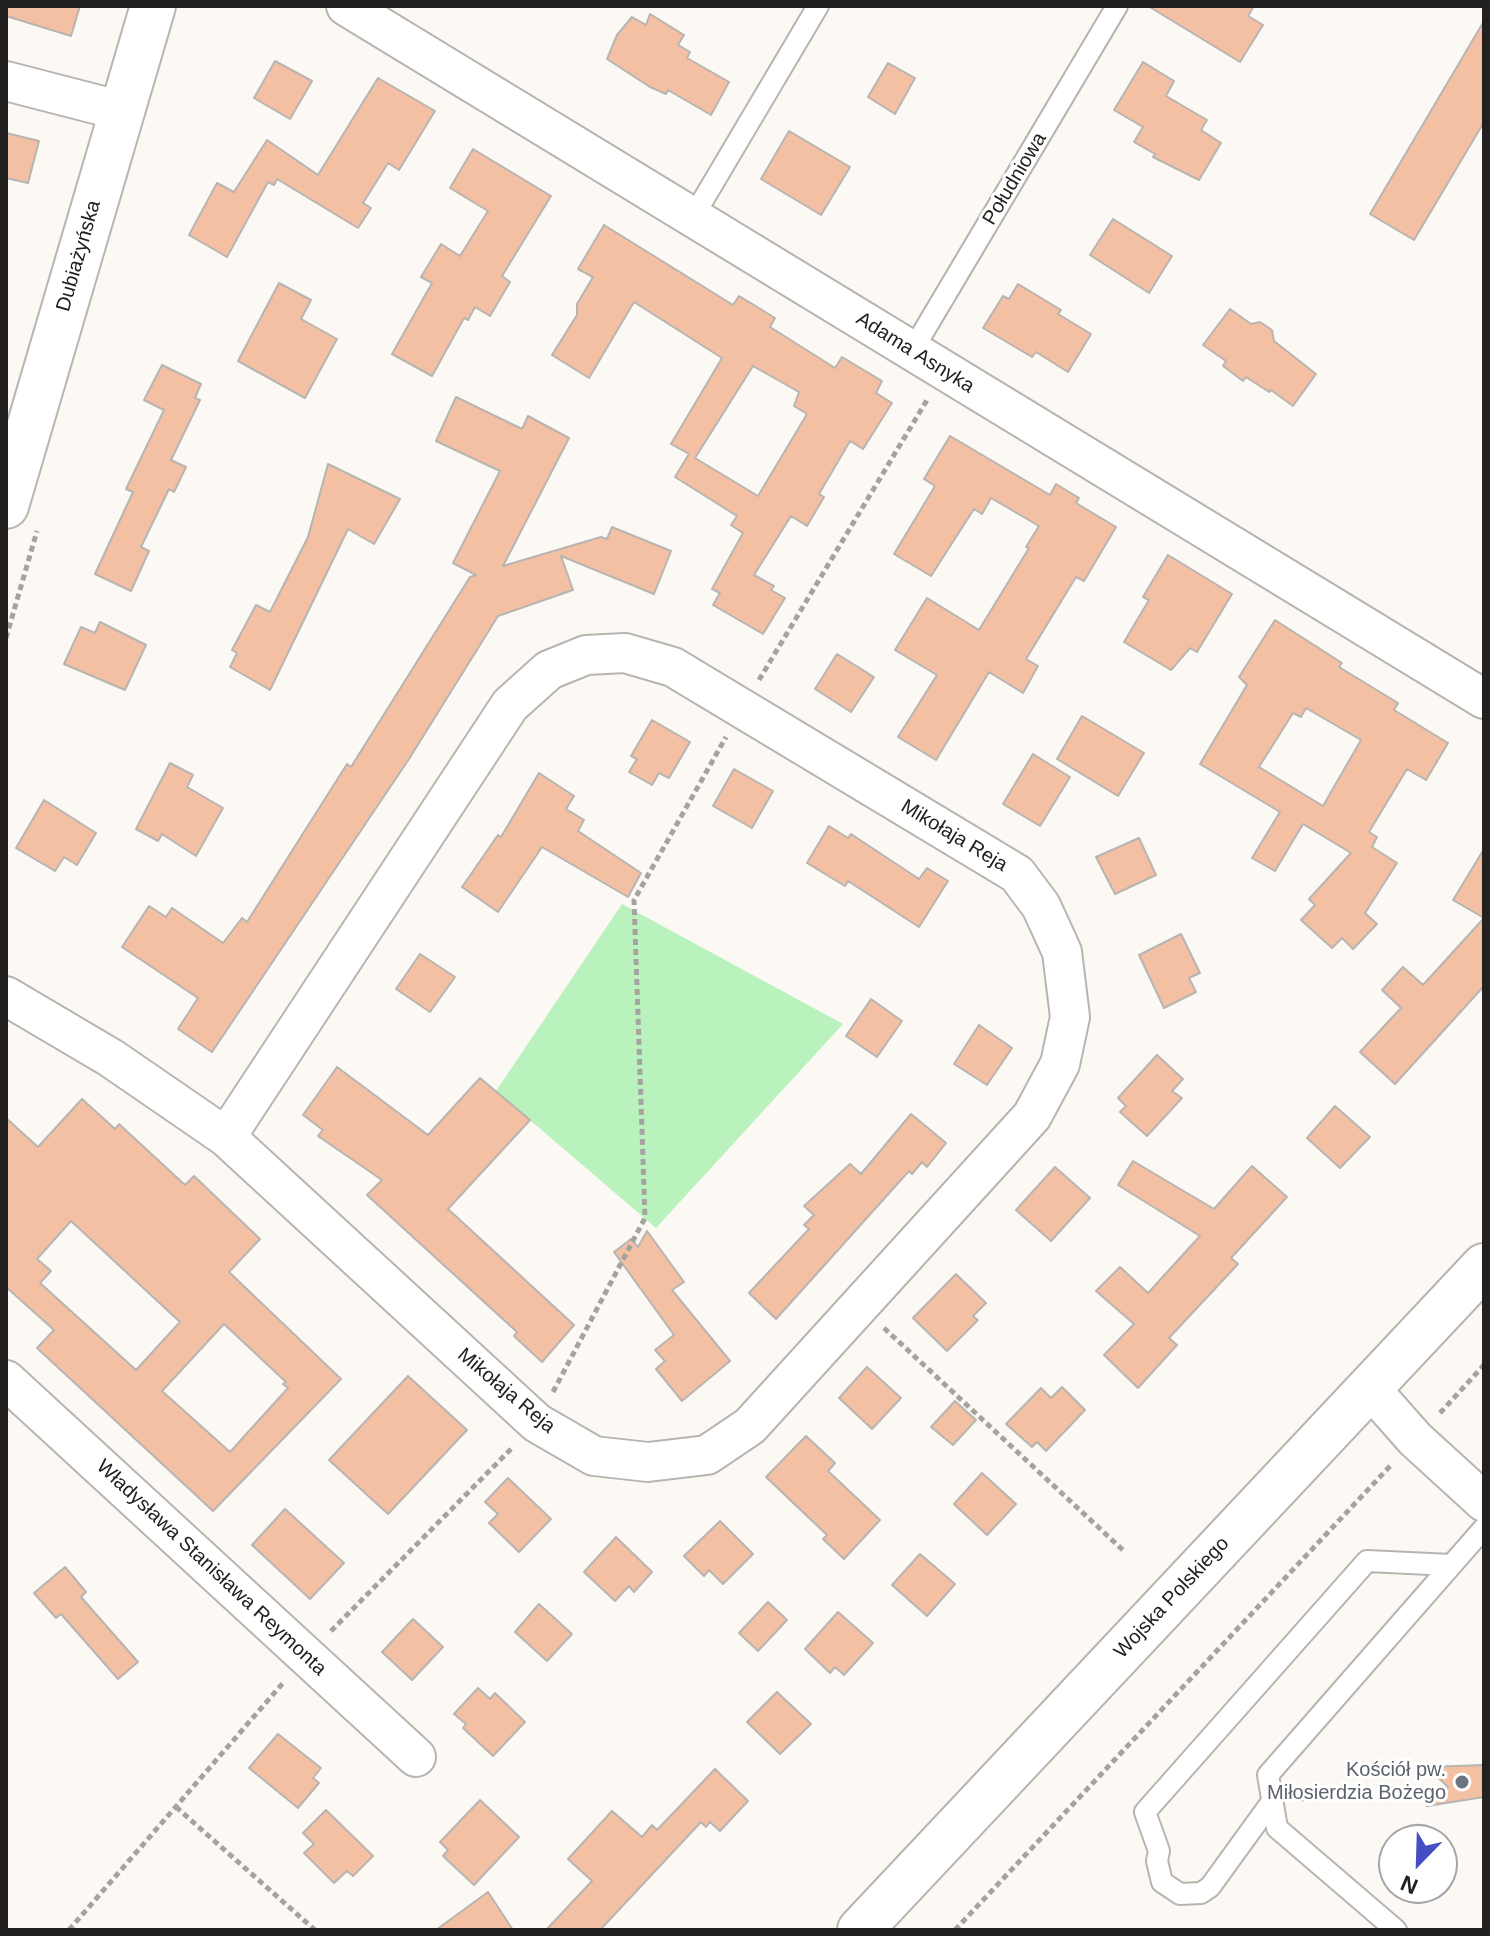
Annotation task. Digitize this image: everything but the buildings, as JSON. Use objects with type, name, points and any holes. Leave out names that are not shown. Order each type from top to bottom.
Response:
[{"type":"main road","name":"Dubiażyńska","points":[[6,506],[18,425],[122,111],[153,6]]},
{"type":"main road","name":"Wojska Polskiego","points":[[860,1930],[1484,1266]]},
{"type":"street","name":"Adama Asnyka","points":[[362,10],[693,217],[1484,699]]},
{"type":"street","points":[[6,81],[122,111]]},
{"type":"street","name":"Mikołaja Reja","points":[[6,996],[111,1058],[226,1137],[537,1423],[594,1456],[648,1462],[707,1455],[750,1426],[1032,1116],[1060,1064],[1070,1017],[1062,952],[1041,906],[1017,874],[673,667],[625,653],[586,655],[549,670],[510,705],[226,1137]]},
{"type":"street","name":"Władysława Stanisława Reymonta","points":[[6,1380],[416,1757]]},
{"type":"street","points":[[1370,1388],[1415,1439],[1484,1502]]},
{"type":"lane","points":[[693,217],[818,6]]},
{"type":"lane","name":"Południowa","points":[[912,351],[1117,6]]},
{"type":"lane","points":[[1396,1930],[1277,1828],[1268,1775],[1484,1528]]},
{"type":"lane","points":[[1273,1800],[1210,1887],[1201,1893],[1180,1894],[1162,1882],[1157,1861],[1159,1851],[1145,1812],[1367,1561],[1451,1565]]},
{"type":"path","points":[[537,1423],[645,1218],[634,900],[742,708],[935,386]]},
{"type":"path","points":[[860,1305],[1125,1552]]},
{"type":"path","points":[[955,1930],[1484,1365]]},
{"type":"path","points":[[176,1807],[315,1930]]},
{"type":"green space","points":[[622,904],[843,1024],[656,1228],[496,1091]]},
{"type":"place","name":"Kościół pw. Miłosierdzia Bożego","points":[[1462,1782]]}]
